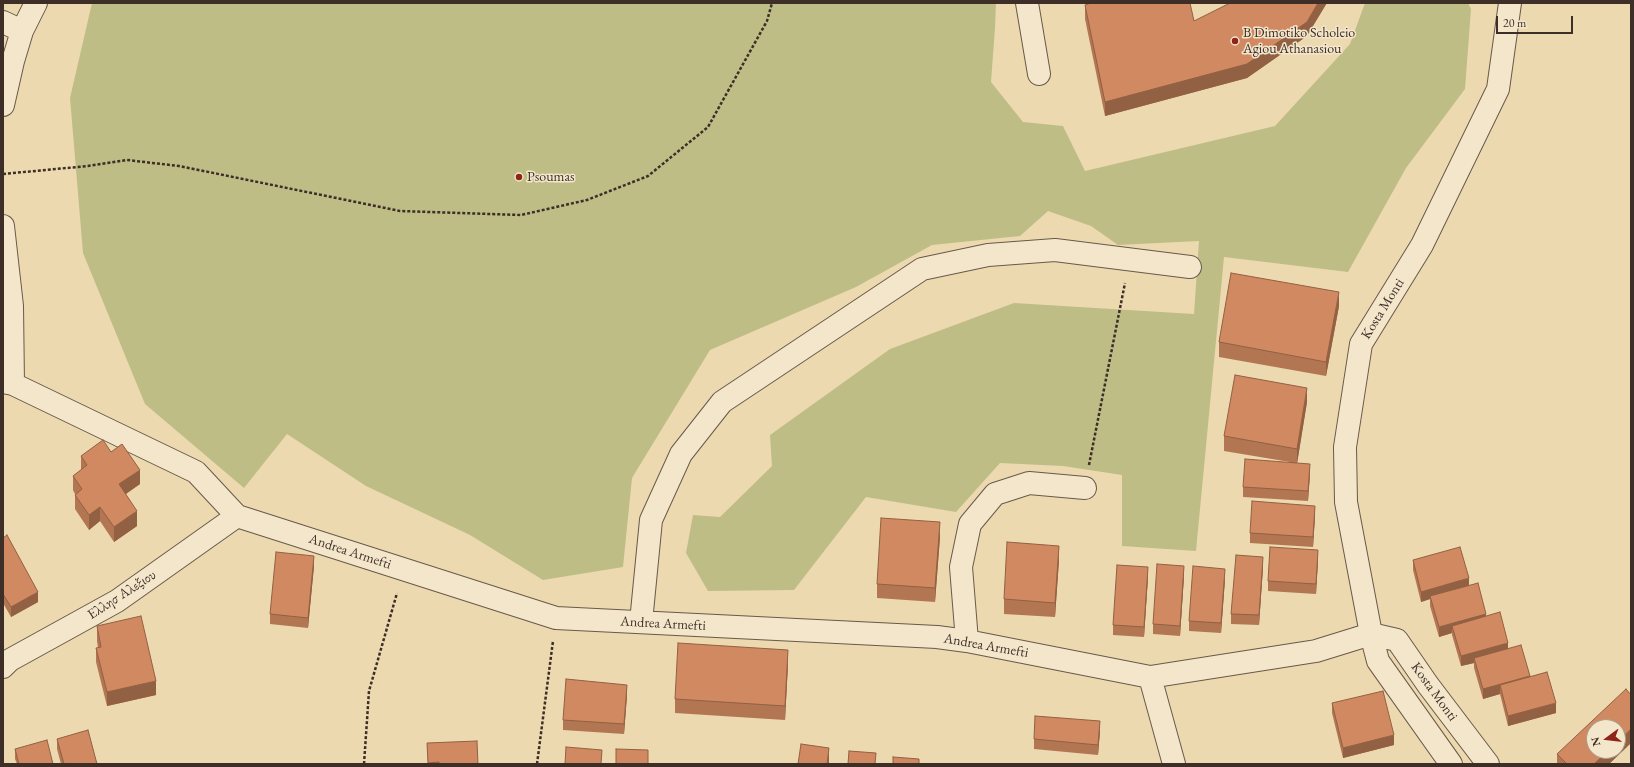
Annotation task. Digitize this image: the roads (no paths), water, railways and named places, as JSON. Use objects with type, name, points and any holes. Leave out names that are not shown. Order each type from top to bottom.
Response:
[{"type":"street","points":[[3,105],[11,69],[22,31],[36,3]]},
{"type":"street","points":[[1027,3],[1039,74]]},
{"type":"street","name":"Kosta Monti","points":[[1451,764],[1378,661],[1371,634],[1346,502],[1345,447],[1361,344],[1422,245],[1498,89],[1510,3]]},
{"type":"street","points":[[3,22],[22,31]]},
{"type":"street","points":[[3,226],[12,306],[8,383]]},
{"type":"street","points":[[641,622],[650,520],[681,454],[722,402],[922,269],[988,255],[1055,250],[1190,267]]},
{"type":"street","name":"Andrea Armefti","points":[[8,383],[196,472],[236,516],[556,618],[937,637],[967,641],[1150,677],[1316,651],[1371,634]]},
{"type":"street","points":[[967,641],[961,567],[970,524],[994,494],[1029,483],[1085,488]]},
{"type":"street","name":"Ελλησ Αλεξιου","points":[[3,667],[10,660],[117,601],[236,516]]},
{"type":"street","name":"Kosta Monti","points":[[1371,634],[1397,640],[1428,685],[1488,764]]},
{"type":"street","points":[[1150,677],[1174,764]]},
{"type":"place","name":"B Dimotiko Scholeio Agiou Athanasiou","points":[[1235,41]]},
{"type":"place","name":"Psoumas","points":[[519,177]]}]
